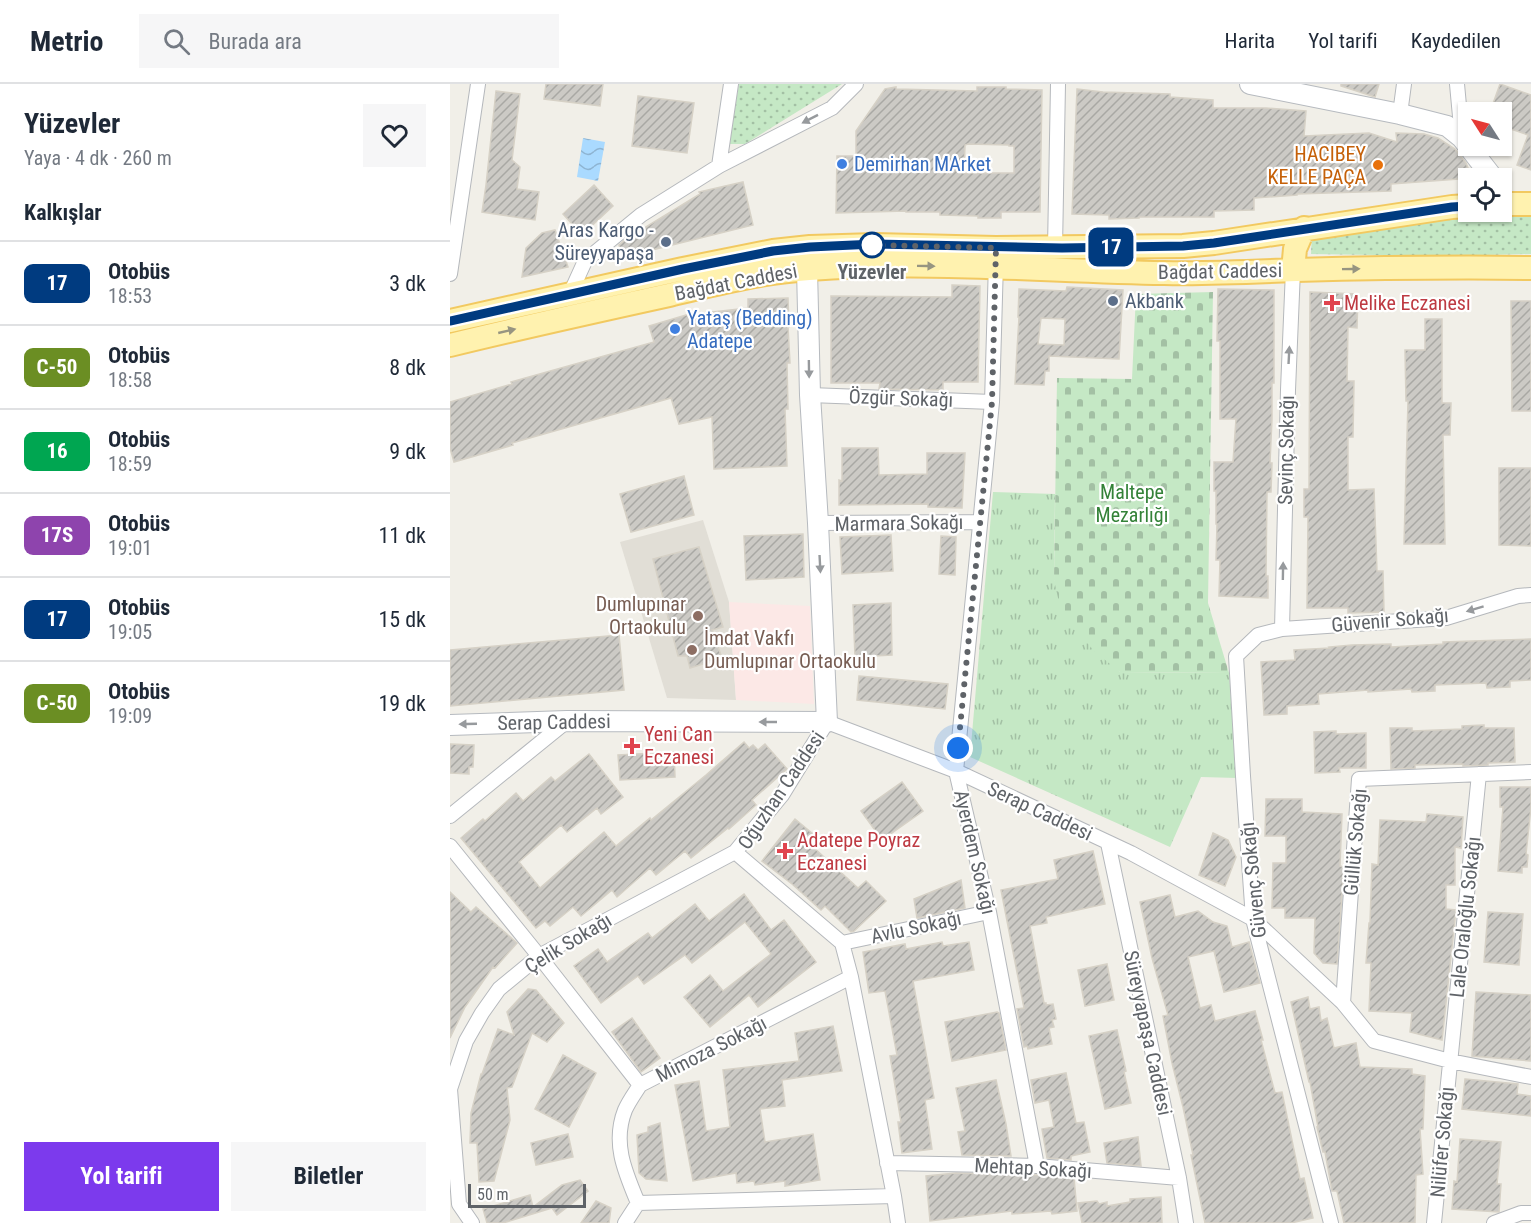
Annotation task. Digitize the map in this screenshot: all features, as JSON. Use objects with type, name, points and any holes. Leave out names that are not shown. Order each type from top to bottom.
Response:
[{"type":"main road","name":"Bağdat Caddesi","points":[[450,345],[740,279],[807,269],[996,258],[1055,248],[1183,246],[1458,207]]},
{"type":"main road","points":[[1293,270],[1295,249],[1304,228]]},
{"type":"main road","name":"Bağdat Caddesi","points":[[450,321],[683,269],[773,251],[810,247],[875,244],[996,258],[1164,273],[1531,268]]},
{"type":"street","points":[[450,274],[478,84]]},
{"type":"street","points":[[719,166],[731,84]]},
{"type":"street","points":[[570,294],[585,261],[641,215],[719,166],[832,108],[856,84]]},
{"type":"street","points":[[1055,248],[1058,84]]},
{"type":"street","points":[[1250,84],[1400,114],[1448,126],[1458,134]]},
{"type":"street","points":[[1400,114],[1404,84]]},
{"type":"street","points":[[1457,84],[1459,102]]},
{"type":"street","points":[[1476,156],[1485,168]]},
{"type":"street","name":"Ayerdem Sokağı","points":[[996,258],[992,402],[956,771],[989,912],[1037,1166]]},
{"type":"street","name":"Oğuzhan Caddesi","points":[[807,269],[810,395],[827,722],[782,795],[735,852],[842,943]]},
{"type":"street","name":"Sevinç Sokağı","points":[[1282,629],[1293,270]]},
{"type":"street","name":"Özgür Sokağı","points":[[810,395],[992,402]]},
{"type":"street","name":"Marmara Sokağı","points":[[818,523],[980,522]]},
{"type":"street","name":"Güvenir Sokağı","points":[[1282,629],[1446,618],[1518,596],[1531,595]]},
{"type":"street","name":"Güvenç Sokağı","points":[[1282,629],[1258,634],[1236,656],[1253,919],[1330,1223]]},
{"type":"street","points":[[450,816],[567,721]]},
{"type":"street","name":"Serap Caddesi","points":[[450,725],[567,721],[827,722],[956,771],[1131,853],[1253,919],[1343,1003],[1374,1041],[1450,1061],[1531,1077]]},
{"type":"street","name":"Güllük Sokağı","points":[[1343,1003],[1359,779],[1531,772]]},
{"type":"street","name":"Lale Oraloğlu Sokağı","points":[[1450,1061],[1479,774]]},
{"type":"street","name":"Süreyyapaşa Caddesi","points":[[1108,843],[1179,1178],[1186,1223]]},
{"type":"street","points":[[450,846],[640,1085]]},
{"type":"street","name":"Çelik Sokağı","points":[[472,1223],[454,1205],[450,1089],[466,1041],[482,1012],[499,989],[539,956],[735,852]]},
{"type":"street","name":"Avlu Sokağı","points":[[842,943],[989,912]]},
{"type":"street","points":[[842,943],[851,977],[898,1223]]},
{"type":"street","name":"Mimoza Sokağı","points":[[638,1203],[624,1168],[619,1135],[626,1109],[640,1085],[851,977]]},
{"type":"street","name":"Nilüfer Sokağı","points":[[1434,1223],[1450,1061]]},
{"type":"street","name":"Mehtap Sokağı","points":[[887,1164],[1037,1166],[1179,1178]]},
{"type":"street","points":[[625,1223],[638,1203],[894,1196]]},
{"type":"street","points":[[1494,1223],[1521,1213],[1531,1213]]},
{"type":"shaded area","name":"İmdat Vakfı Dumlupınar Ortaokulu","points":[[703,520],[729,602],[736,700],[667,698],[620,542]]},
{"type":"shaded area","points":[[729,602],[810,606],[814,704],[736,700]]},
{"type":"green space","points":[[739,84],[842,84],[745,144],[729,144]]},
{"type":"green space","points":[[1512,212],[1531,212],[1531,254],[1446,256],[1311,254],[1312,234],[1458,216],[1458,222],[1512,222]]},
{"type":"green space","name":"Maltepe Mezarlığı","points":[[1213,292],[1208,603],[1229,673],[1120,672],[1094,651],[1061,611],[1054,580],[1057,378],[1132,379],[1136,294]]},
{"type":"green space","points":[[993,492],[1055,494],[1054,580],[1120,672],[1229,673],[1237,778],[1201,777],[1170,847],[970,757]]},
{"type":"water","points":[[583,138],[605,142],[598,181],[577,177]]},
{"type":"building","points":[[546,84],[603,84],[600,106],[544,99]]},
{"type":"building","points":[[1341,84],[1379,84],[1375,97],[1341,86]]},
{"type":"building","points":[[1500,84],[1531,95],[1531,170],[1517,165],[1528,135],[1512,129],[1512,102],[1494,102]]},
{"type":"building","points":[[896,87],[896,89],[977,91],[977,87],[1006,87],[1006,89],[1042,90],[1040,212],[1001,212],[1001,218],[940,215],[940,212],[836,213],[837,156],[856,156],[856,131],[885,89]],"holes":[[[965,145],[1014,146],[1014,173],[964,173]]]},
{"type":"building","points":[[1077,89],[1170,94],[1170,97],[1213,100],[1213,108],[1306,111],[1304,136],[1369,133],[1397,142],[1396,133],[1424,134],[1438,138],[1455,149],[1468,168],[1458,168],[1458,179],[1391,184],[1391,191],[1297,194],[1254,198],[1254,210],[1214,211],[1214,217],[1109,219],[1109,215],[1072,214]]},
{"type":"building","points":[[496,91],[520,94],[512,160],[520,167],[517,189],[539,192],[535,220],[482,212]]},
{"type":"building","points":[[638,96],[694,103],[687,153],[632,146]]},
{"type":"building","points":[[743,182],[753,225],[648,251],[622,260],[619,245],[626,239],[700,194],[699,192]]},
{"type":"building","points":[[594,185],[613,206],[582,235],[563,214]]},
{"type":"building","points":[[555,230],[568,267],[522,277],[526,248],[542,233]]},
{"type":"building","points":[[952,285],[980,286],[978,382],[943,382],[943,390],[879,389],[880,383],[831,383],[831,296],[952,297]]},
{"type":"building","points":[[1067,287],[1123,290],[1119,359],[1049,356],[1049,371],[1045,371],[1044,385],[1015,384],[1019,289],[1066,291]],"holes":[[[1041,318],[1065,319],[1064,345],[1038,344]]]},
{"type":"building","points":[[1218,289],[1274,290],[1271,492],[1267,492],[1268,598],[1219,596],[1220,560],[1216,560],[1214,462],[1233,462],[1236,419],[1220,419]]},
{"type":"building","points":[[1310,292],[1358,294],[1357,328],[1348,327],[1347,381],[1354,381],[1353,437],[1348,437],[1348,490],[1374,489],[1377,571],[1383,571],[1384,612],[1348,613],[1348,608],[1307,608],[1308,517],[1304,517],[1304,489],[1309,489]]},
{"type":"building","points":[[788,298],[790,363],[787,363],[788,409],[785,409],[787,466],[714,469],[712,417],[679,424],[671,398],[512,443],[513,445],[454,462],[450,448],[450,402],[512,384],[511,382],[654,342],[649,326],[686,315],[748,308],[748,299]]},
{"type":"building","points":[[1511,301],[1531,301],[1531,411],[1512,411]]},
{"type":"building","points":[[1425,319],[1442,319],[1442,403],[1451,403],[1450,435],[1443,435],[1445,544],[1404,544],[1408,401],[1406,401],[1405,350],[1425,350]]},
{"type":"building","points":[[842,448],[878,448],[879,475],[927,474],[927,453],[965,453],[962,508],[928,507],[928,504],[839,505]]},
{"type":"building","points":[[1499,468],[1531,468],[1531,546],[1499,545]]},
{"type":"building","points":[[684,476],[694,515],[631,532],[620,494]]},
{"type":"building","points":[[803,534],[804,577],[746,580],[744,536]]},
{"type":"building","points":[[891,535],[893,571],[842,574],[840,537]]},
{"type":"building","points":[[941,536],[956,537],[955,575],[939,574]]},
{"type":"building","points":[[699,547],[723,627],[712,630],[722,658],[690,668],[687,656],[678,656],[653,559]]},
{"type":"building","points":[[891,603],[892,655],[855,657],[853,605]]},
{"type":"building","points":[[619,635],[624,690],[450,706],[450,650]]},
{"type":"building","points":[[1531,639],[1531,680],[1510,681],[1510,687],[1487,688],[1486,683],[1435,685],[1435,691],[1412,692],[1411,689],[1368,692],[1368,690],[1318,694],[1319,704],[1287,706],[1287,714],[1264,715],[1261,662],[1295,660],[1294,650],[1352,645],[1391,644],[1391,647],[1443,644],[1443,642]]},
{"type":"building","points":[[859,676],[948,684],[945,709],[857,700]]},
{"type":"building","points":[[1484,725],[1484,728],[1514,728],[1515,762],[1463,766],[1463,764],[1415,765],[1415,768],[1391,769],[1390,728],[1412,728],[1412,731],[1462,729],[1462,726]]},
{"type":"building","points":[[1336,731],[1336,734],[1366,733],[1366,768],[1339,768],[1340,772],[1315,773],[1314,732]]},
{"type":"building","points":[[744,742],[749,748],[753,745],[758,750],[765,744],[787,769],[752,800],[756,805],[691,858],[685,851],[656,875],[650,868],[617,897],[612,890],[581,916],[573,907],[550,926],[545,921],[536,928],[461,838],[483,819],[485,821],[516,793],[523,801],[551,777],[555,781],[589,754],[623,797],[601,814],[597,808],[567,832],[561,825],[519,862],[540,888],[604,832],[616,846],[650,818],[651,820]]},
{"type":"building","points":[[450,744],[474,745],[473,767],[469,767],[469,774],[450,773]]},
{"type":"building","points":[[674,752],[675,777],[620,780],[618,755]]},
{"type":"building","points":[[902,782],[923,811],[882,840],[861,811]]},
{"type":"building","points":[[1500,787],[1531,787],[1527,867],[1522,867],[1522,873],[1498,871],[1503,807],[1500,807]]},
{"type":"building","points":[[1266,799],[1302,799],[1302,812],[1342,814],[1340,866],[1344,867],[1337,964],[1323,963],[1314,953],[1315,918],[1285,918],[1285,908],[1272,908],[1273,863],[1286,863],[1286,836],[1265,836]]},
{"type":"building","points":[[1427,814],[1463,817],[1461,848],[1455,847],[1455,885],[1446,885],[1446,909],[1456,910],[1442,1040],[1410,1032],[1412,1013],[1369,1011],[1371,963],[1366,963],[1372,864],[1378,865],[1380,820],[1426,822]]},
{"type":"building","points":[[795,819],[818,838],[812,846],[858,888],[866,881],[886,901],[854,931],[851,932],[825,906],[821,910],[762,861]]},
{"type":"building","points":[[1213,833],[1228,840],[1236,857],[1225,886],[1199,875]]},
{"type":"building","points":[[1093,851],[1105,904],[1046,917],[1047,923],[1030,926],[1044,1003],[1053,1004],[1056,1019],[1052,1020],[1054,1027],[1049,1028],[1052,1044],[1028,1049],[1027,1046],[1024,1047],[1017,1009],[1024,1008],[1001,890],[1058,879],[1054,860]]},
{"type":"building","points":[[961,880],[965,908],[917,918],[914,899]]},
{"type":"building","points":[[450,892],[471,912],[476,907],[517,943],[495,968],[493,967],[465,1007],[450,1038]]},
{"type":"building","points":[[744,894],[771,930],[784,920],[816,962],[758,1007],[749,995],[710,1027],[684,997],[710,975],[723,991],[771,954],[745,922],[692,963],[685,955],[644,984],[638,976],[601,1003],[574,966],[598,949],[607,962],[648,933],[652,938],[695,904],[709,921]]},
{"type":"building","points":[[1170,895],[1175,917],[1198,911],[1213,922],[1227,926],[1232,947],[1249,942],[1260,983],[1224,992],[1214,951],[1188,957],[1200,1008],[1211,1005],[1215,1021],[1255,1011],[1275,1093],[1282,1092],[1300,1179],[1304,1178],[1313,1218],[1291,1223],[1205,1223],[1163,1016],[1168,1015],[1152,958],[1140,902]]},
{"type":"building","points":[[1488,912],[1523,914],[1519,965],[1484,962]]},
{"type":"building","points":[[942,942],[943,946],[969,942],[974,970],[913,981],[934,1098],[925,1100],[932,1149],[902,1153],[898,1122],[901,1122],[890,1056],[897,1055],[885,991],[869,993],[863,952],[905,944],[906,949]]},
{"type":"building","points":[[1107,964],[1114,1000],[1085,1006],[1078,970]]},
{"type":"building","points":[[528,989],[536,990],[564,1023],[547,1042],[532,1033],[512,1087],[507,1088],[510,1120],[494,1181],[479,1182],[477,1143],[470,1143],[471,1113],[481,1074],[498,1029],[514,1035],[507,1012]]},
{"type":"building","points":[[1476,992],[1531,995],[1531,1061],[1472,1056]]},
{"type":"building","points":[[1308,997],[1310,1009],[1319,1007],[1321,1021],[1327,1018],[1334,1048],[1356,1043],[1360,1067],[1412,1069],[1412,1074],[1425,1076],[1423,1129],[1420,1129],[1423,1174],[1416,1175],[1415,1223],[1344,1223],[1337,1191],[1332,1191],[1291,1002]]},
{"type":"building","points":[[997,1012],[1006,1050],[952,1061],[945,1022]]},
{"type":"building","points":[[632,1018],[660,1058],[641,1072],[612,1032]]},
{"type":"building","points":[[833,1026],[842,1071],[782,1080],[785,1106],[760,1109],[765,1142],[813,1134],[820,1180],[785,1186],[785,1181],[755,1185],[754,1181],[737,1183],[736,1173],[693,1181],[675,1085],[699,1081],[706,1131],[730,1127],[723,1070],[799,1061],[795,1033]]},
{"type":"building","points":[[1117,1030],[1131,1103],[1105,1109],[1089,1036]]},
{"type":"building","points":[[563,1055],[596,1073],[569,1127],[535,1109]]},
{"type":"building","points":[[1066,1073],[1076,1123],[1084,1122],[1090,1152],[1071,1156],[1071,1160],[1047,1158],[1042,1129],[1054,1127],[1049,1100],[1035,1103],[1031,1080]]},
{"type":"building","points":[[1465,1079],[1518,1084],[1517,1094],[1531,1096],[1531,1116],[1462,1109]]},
{"type":"building","points":[[996,1080],[1011,1156],[962,1155],[958,1132],[965,1131],[956,1088]]},
{"type":"building","points":[[660,1123],[667,1181],[646,1179],[639,1173],[637,1135],[648,1132],[648,1127]]},
{"type":"building","points":[[568,1134],[573,1157],[536,1165],[531,1143]]},
{"type":"building","points":[[1138,1137],[1141,1166],[1107,1163],[1104,1143]]},
{"type":"building","points":[[1460,1139],[1501,1142],[1497,1184],[1501,1184],[1499,1212],[1452,1209],[1454,1181],[1457,1182]]},
{"type":"building","points":[[956,1173],[1074,1178],[1077,1211],[1052,1214],[1051,1211],[1012,1214],[1012,1211],[930,1221],[926,1176]]},
{"type":"building","points":[[580,1180],[588,1191],[557,1215],[552,1208],[503,1223],[487,1223],[483,1209],[530,1195],[533,1207],[562,1185]]},
{"type":"building","points":[[1161,1197],[1162,1223],[1082,1223],[1078,1203],[1107,1202],[1107,1206],[1130,1202],[1130,1199]]},
{"type":"building","points":[[596,1201],[611,1208],[609,1223],[581,1223]]},
{"type":"bus line","name":"17","points":[[450,321],[773,251],[875,244],[1016,248],[1183,246],[1458,207]]},
{"type":"place","name":"Demirhan MArket","points":[[842,164]]},
{"type":"place","name":"HACIBEY KELLE PAÇA","points":[[1378,165]]},
{"type":"place","name":"Aras Kargo - Süreyyapaşa","points":[[666,242]]},
{"type":"place","name":"Yüzevler","points":[[872,245]]},
{"type":"place","name":"Akbank","points":[[1113,301]]},
{"type":"place","name":"Melike Eczanesi","points":[[1332,303]]},
{"type":"place","name":"Yataş (Bedding) Adatepe","points":[[675,329]]},
{"type":"place","name":"Dumlupınar Ortaokulu","points":[[698,616]]},
{"type":"place","name":"İmdat Vakfı Dumlupınar Ortaokulu","points":[[692,650]]},
{"type":"place","name":"Yeni Can Eczanesi","points":[[632,746]]},
{"type":"place","name":"Adatepe Poyraz Eczanesi","points":[[785,851]]},
{"type":"route","points":[[872,245],[996,248],[992,402],[958,748]]}]
